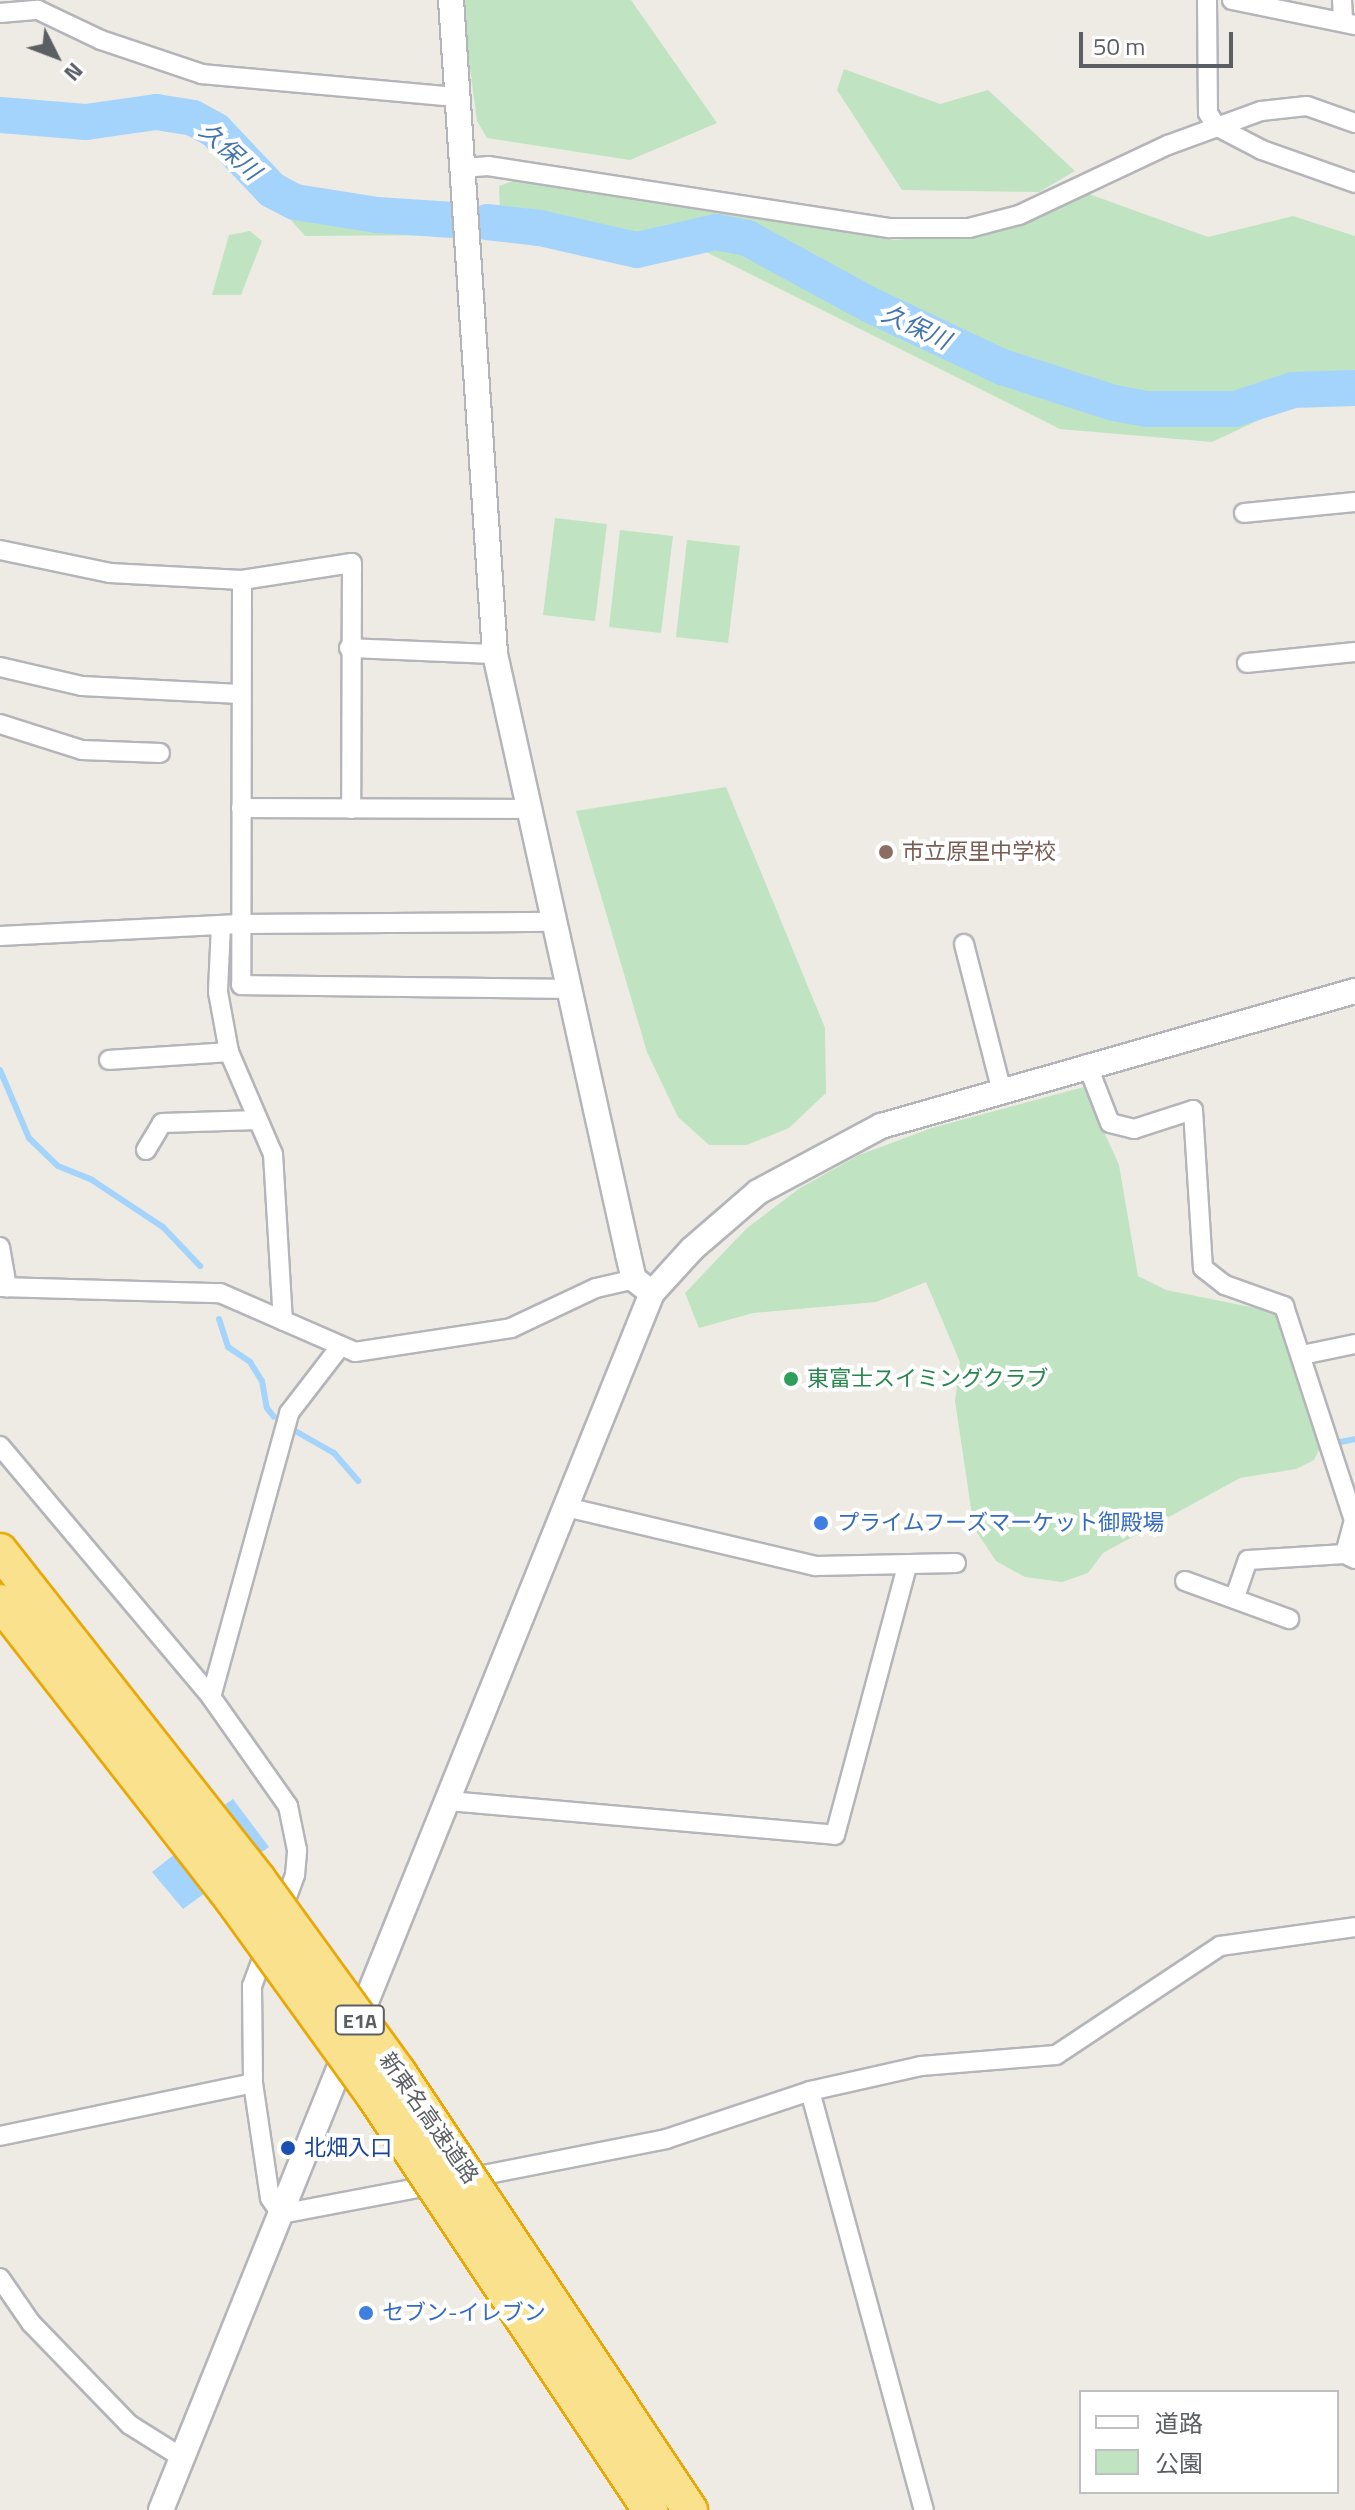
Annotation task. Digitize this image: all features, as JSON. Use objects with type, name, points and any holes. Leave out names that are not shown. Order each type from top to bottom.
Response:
[{"type":"highway","name":"新東名高速道路","points":[[0,1551],[258,1879],[399,2073],[690,2510]]},
{"type":"highway","name":"新東名高速道路","points":[[0,1602],[232,1899],[356,2071],[650,2510]]},
{"type":"street","points":[[161,2510],[566,1507],[643,1286],[569,989],[495,654],[455,97],[451,0]]},
{"type":"street","points":[[1207,0],[1208,113],[1216,126],[1262,150],[1355,183]]},
{"type":"street","points":[[1232,0],[1349,24],[1342,0]]},
{"type":"street","points":[[0,13],[38,10],[101,40],[202,74],[455,97]]},
{"type":"street","points":[[461,168],[488,166],[890,228],[969,228],[1019,215],[1216,126],[1290,105],[1355,123]]},
{"type":"street","points":[[1244,513],[1355,502]]},
{"type":"street","points":[[0,550],[110,573],[242,580],[352,563],[349,648],[351,809]]},
{"type":"street","points":[[242,580],[241,808],[230,925],[218,992],[229,1052],[273,1154],[283,1321]]},
{"type":"street","points":[[349,648],[495,654]]},
{"type":"street","points":[[1247,663],[1355,652]]},
{"type":"street","points":[[0,667],[82,686],[240,694]]},
{"type":"street","points":[[0,724],[82,750],[160,753]]},
{"type":"street","points":[[241,808],[528,809]]},
{"type":"street","points":[[0,936],[230,925],[554,922]]},
{"type":"street","points":[[230,925],[241,985],[569,989]]},
{"type":"street","points":[[964,944],[1001,1088]]},
{"type":"street","points":[[0,1247],[4,1287],[191,1288],[220,1293],[339,1348],[355,1352],[511,1328],[596,1288],[643,1286],[758,1192],[796,1168],[881,1126],[1001,1088],[1355,991]]},
{"type":"street","points":[[109,1060],[229,1052]]},
{"type":"street","points":[[1087,1064],[1110,1123],[1134,1129],[1193,1110],[1203,1268],[1225,1285],[1284,1306],[1354,1520],[1350,1557],[1248,1560],[1235,1597]]},
{"type":"street","points":[[146,1150],[162,1123],[258,1120]]},
{"type":"street","points":[[1302,1355],[1355,1344]]},
{"type":"street","points":[[211,1697],[289,1413],[339,1348]]},
{"type":"street","points":[[0,1446],[211,1697],[284,1797],[297,1850],[286,1902],[252,1986],[253,2083],[270,2198],[281,2214]]},
{"type":"street","points":[[566,1507],[816,1566],[956,1563]]},
{"type":"street","points":[[449,1801],[835,1835],[907,1566]]},
{"type":"street","points":[[1185,1581],[1289,1619]]},
{"type":"street","points":[[281,2214],[666,2139],[810,2091],[921,2066],[1056,2055],[1220,1946],[1355,1927]]},
{"type":"street","points":[[0,2136],[253,2083]]},
{"type":"street","points":[[810,2091],[924,2510]]},
{"type":"street","points":[[0,2278],[31,2323],[130,2425],[181,2457]]},
{"type":"green space","points":[[461,0],[631,0],[717,123],[630,160],[487,138],[477,121]]},
{"type":"green space","points":[[844,69],[940,104],[988,90],[1075,171],[1039,192],[902,190],[837,90]]},
{"type":"green space","points":[[516,180],[891,240],[969,235],[1020,222],[1089,194],[1208,237],[1293,216],[1355,236],[1355,395],[1315,394],[1212,442],[1060,429],[702,250],[633,258],[501,234],[499,186]]},
{"type":"green space","points":[[277,204],[449,214],[453,235],[305,236]]},
{"type":"green space","points":[[250,231],[262,241],[241,295],[212,295],[229,235]]},
{"type":"green space","points":[[555,518],[607,524],[595,621],[543,615]]},
{"type":"green space","points":[[620,530],[673,536],[661,633],[609,627]]},
{"type":"green space","points":[[687,540],[740,546],[728,643],[676,637]]},
{"type":"green space","points":[[726,787],[825,1028],[826,1093],[789,1128],[747,1145],[709,1145],[678,1117],[647,1052],[576,811]]},
{"type":"green space","points":[[1084,1087],[1119,1165],[1138,1276],[1166,1290],[1276,1312],[1292,1367],[1317,1418],[1322,1444],[1314,1460],[1296,1469],[1240,1478],[1103,1553],[1088,1573],[1062,1582],[1025,1577],[996,1561],[974,1528],[955,1401],[960,1362],[926,1282],[876,1302],[753,1313],[699,1328],[685,1293],[747,1228],[800,1188],[859,1155],[932,1128]]},
{"type":"water","points":[[233,1799],[269,1847],[183,1909],[152,1872],[180,1850],[173,1841]]},
{"type":"waterway","name":"久保川","points":[[0,115],[86,122],[156,112],[193,118],[216,131],[272,190],[295,202],[377,215],[454,220]]},
{"type":"waterway","name":"久保川","points":[[487,222],[540,228],[637,250],[716,232],[747,238],[868,304],[1002,367],[1114,403],[1147,409],[1235,409],[1293,390],[1355,388]]},
{"type":"waterway","points":[[0,1070],[29,1138],[58,1166],[92,1180],[163,1227],[200,1266]]},
{"type":"waterway","points":[[219,1319],[228,1347],[250,1362],[262,1381],[267,1408],[274,1417]]},
{"type":"waterway","points":[[297,1432],[334,1453],[358,1481]]},
{"type":"waterway","points":[[1340,1442],[1355,1439]]},
{"type":"place","name":"市立原里中学校","points":[[886,852]]},
{"type":"place","name":"東富士スイミングクラブ","points":[[791,1379]]},
{"type":"place","name":"プライムフーズマーケット御殿場","points":[[821,1523]]},
{"type":"place","name":"北畑入口","points":[[288,2148]]},
{"type":"place","name":"セブン-イレブン","points":[[366,2313]]}]
